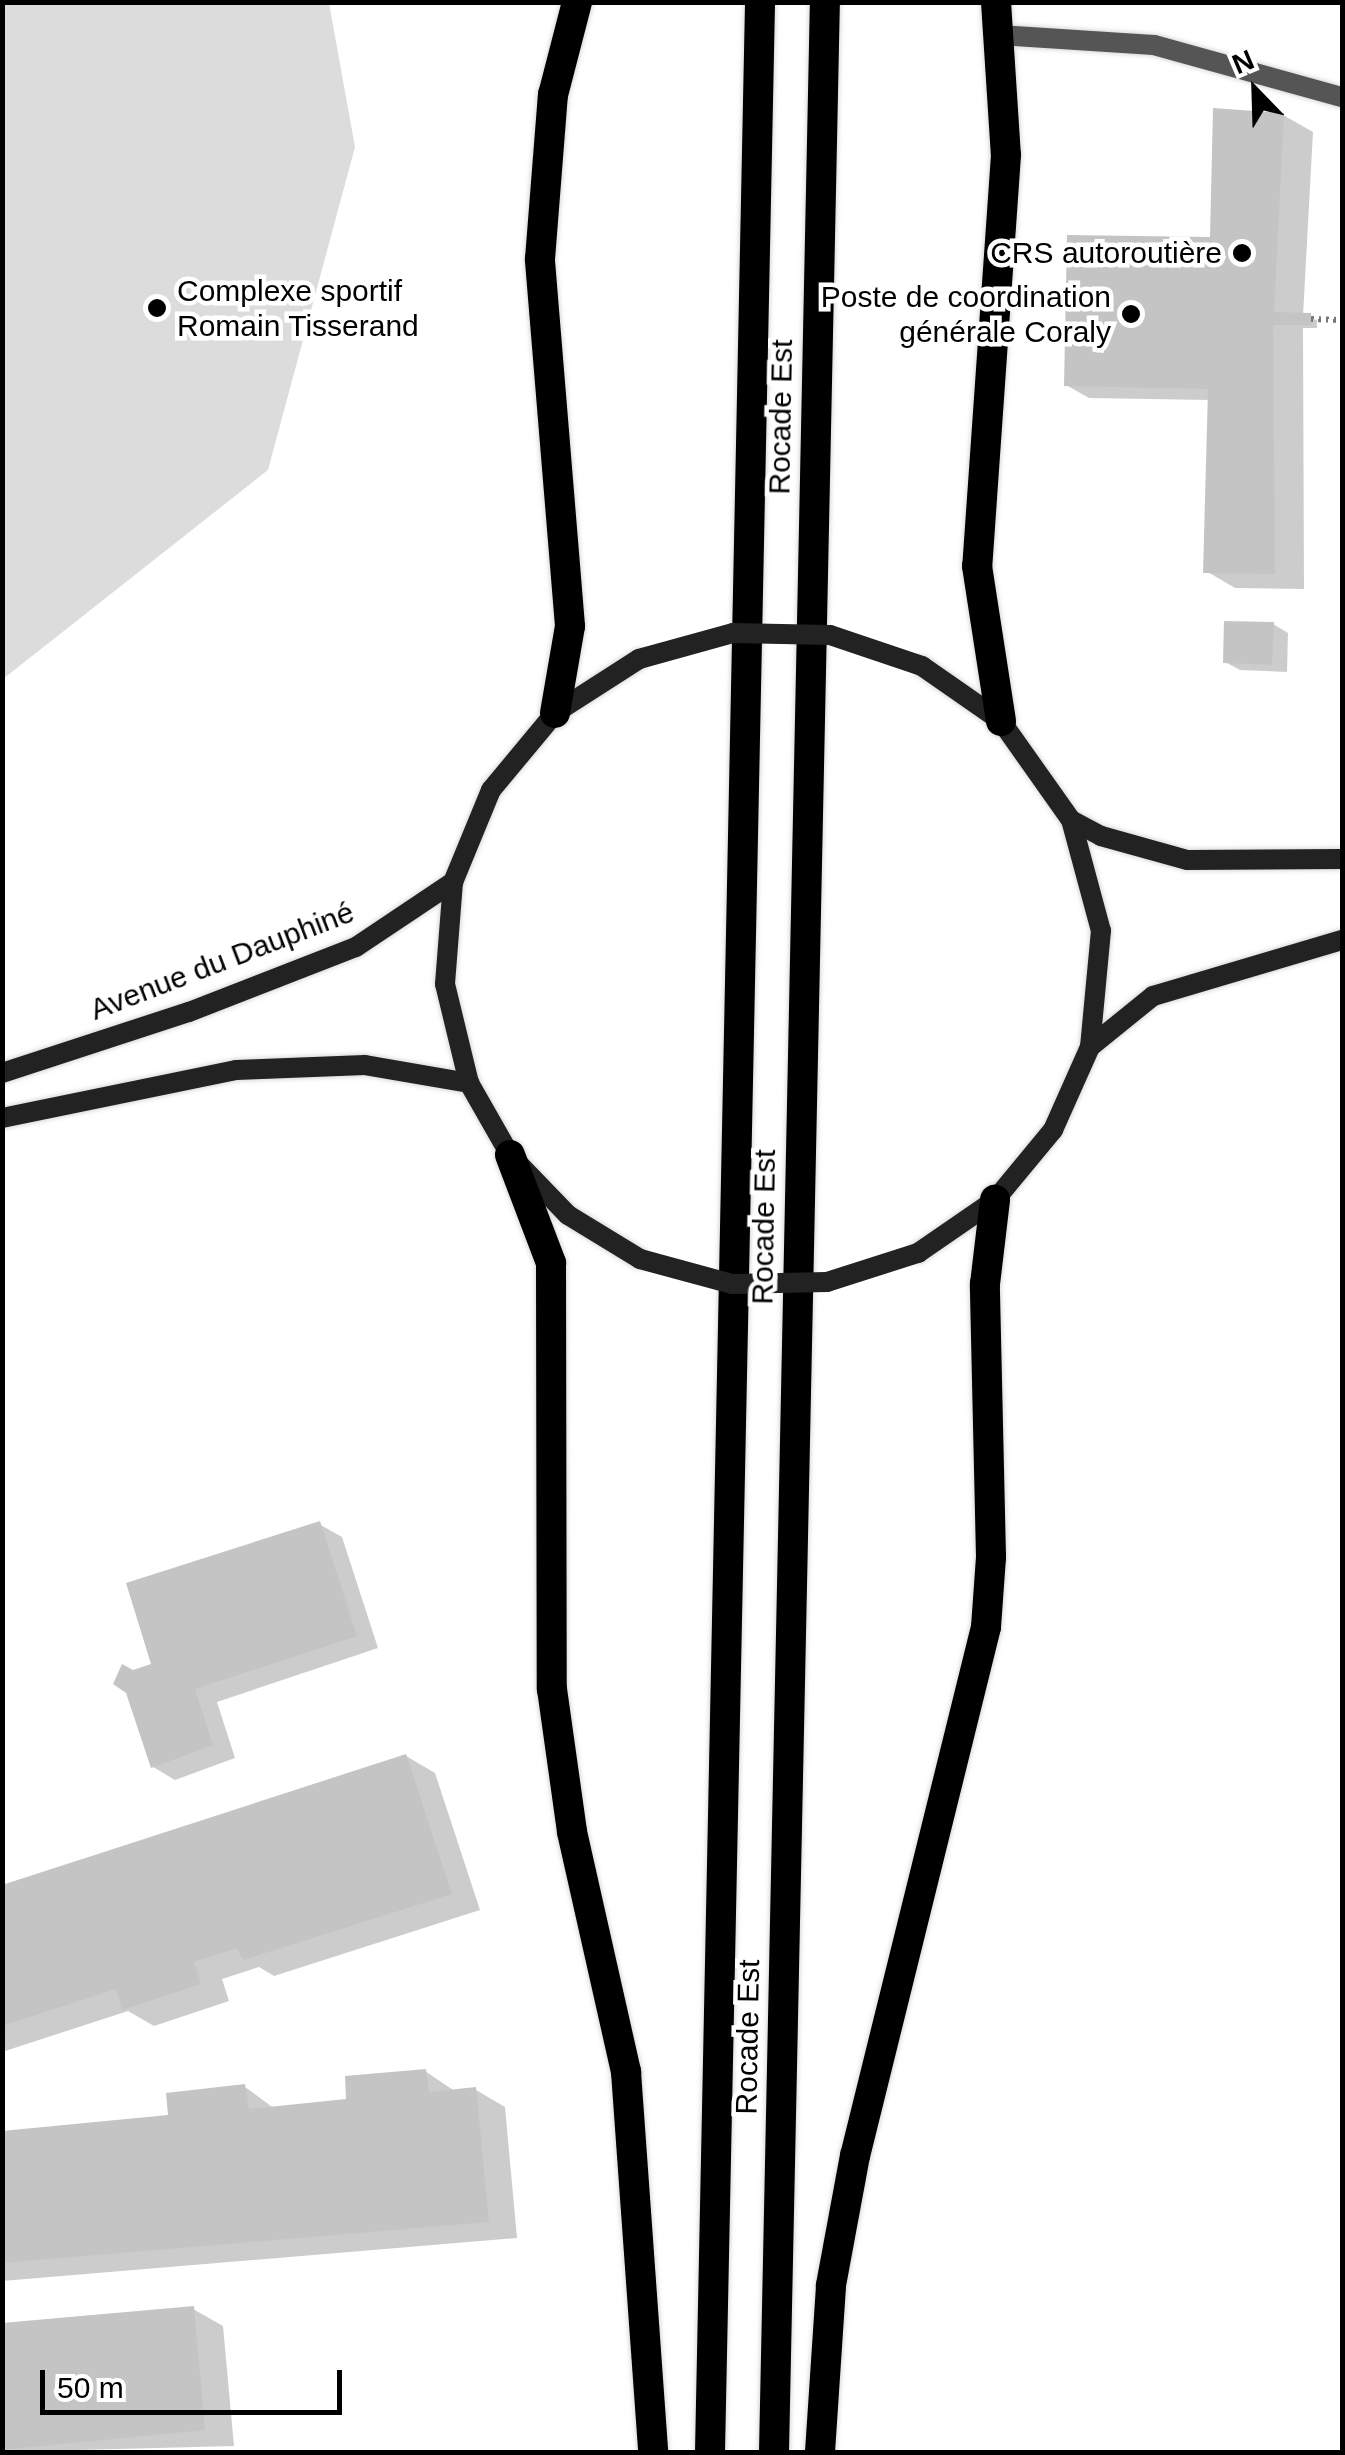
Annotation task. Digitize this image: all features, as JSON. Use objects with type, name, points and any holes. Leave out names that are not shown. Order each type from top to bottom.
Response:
[{"type":"highway","points":[[555,713],[570,626],[540,259],[553,95],[576,2]]},
{"type":"highway","name":"Rocade Est","points":[[710,2452],[760,2]]},
{"type":"highway","name":"Rocade Est","points":[[774,2452],[825,2]]},
{"type":"highway","points":[[996,2],[1006,154],[977,566],[1001,722]]},
{"type":"highway","points":[[510,1155],[551,1263],[552,1689],[572,1832],[626,2072],[652,2452]]},
{"type":"highway","points":[[820,2452],[832,2286],[855,2156],[986,1627],[991,1557],[985,1284],[995,1200]]},
{"type":"main road","points":[[733,633],[811,635],[922,666],[1001,722],[1071,820],[1101,931],[1090,1047],[1053,1130],[995,1200],[918,1253],[826,1282],[751,1284],[640,1259],[568,1216],[510,1155],[468,1083],[445,984],[453,882],[491,790],[555,713],[639,659],[733,633]]},
{"type":"main road","points":[[1071,820],[1101,836],[1187,860],[1342,859]]},
{"type":"main road","name":"Avenue du Dauphiné","points":[[2,1073],[188,1012],[356,947],[453,882]]},
{"type":"main road","points":[[1090,1047],[1152,996],[1342,940]]},
{"type":"main road","points":[[2,1118],[236,1070],[365,1065],[468,1083]]},
{"type":"lane","points":[[999,34],[1154,45],[1342,97]]},
{"type":"path","points":[[1311,319],[1342,320]]},
{"type":"shaded area","name":"Complexe sportif Romain Tisserand","points":[[3,2],[329,3],[355,147],[268,470],[3,679]]},
{"type":"building","points":[[1213,108],[1284,113],[1274,312],[1311,313],[1311,325],[1273,325],[1275,574],[1203,573],[1208,389],[1064,386],[1067,235],[1210,237]]},
{"type":"building","points":[[1224,621],[1274,622],[1272,665],[1223,663]]},
{"type":"building","points":[[320,1521],[357,1636],[195,1689],[213,1745],[151,1768],[126,1693],[113,1684],[122,1664],[133,1670],[151,1664],[126,1583]]},
{"type":"building","points":[[406,1754],[452,1894],[243,1960],[237,1948],[194,1962],[201,1984],[122,2010],[116,1989],[2,2026],[2,1885]]},
{"type":"building","points":[[426,2069],[429,2092],[476,2087],[489,2222],[2,2263],[2,2131],[168,2115],[166,2093],[245,2084],[249,2109],[346,2099],[345,2076]]},
{"type":"building","points":[[194,2306],[205,2430],[2,2450],[2,2323]]},
{"type":"place","name":"CRS autoroutière","points":[[1242,253]]},
{"type":"place","name":"Complexe sportif Romain Tisserand","points":[[157,308]]},
{"type":"place","name":"Poste de coordination générale Coraly","points":[[1131,314]]}]
